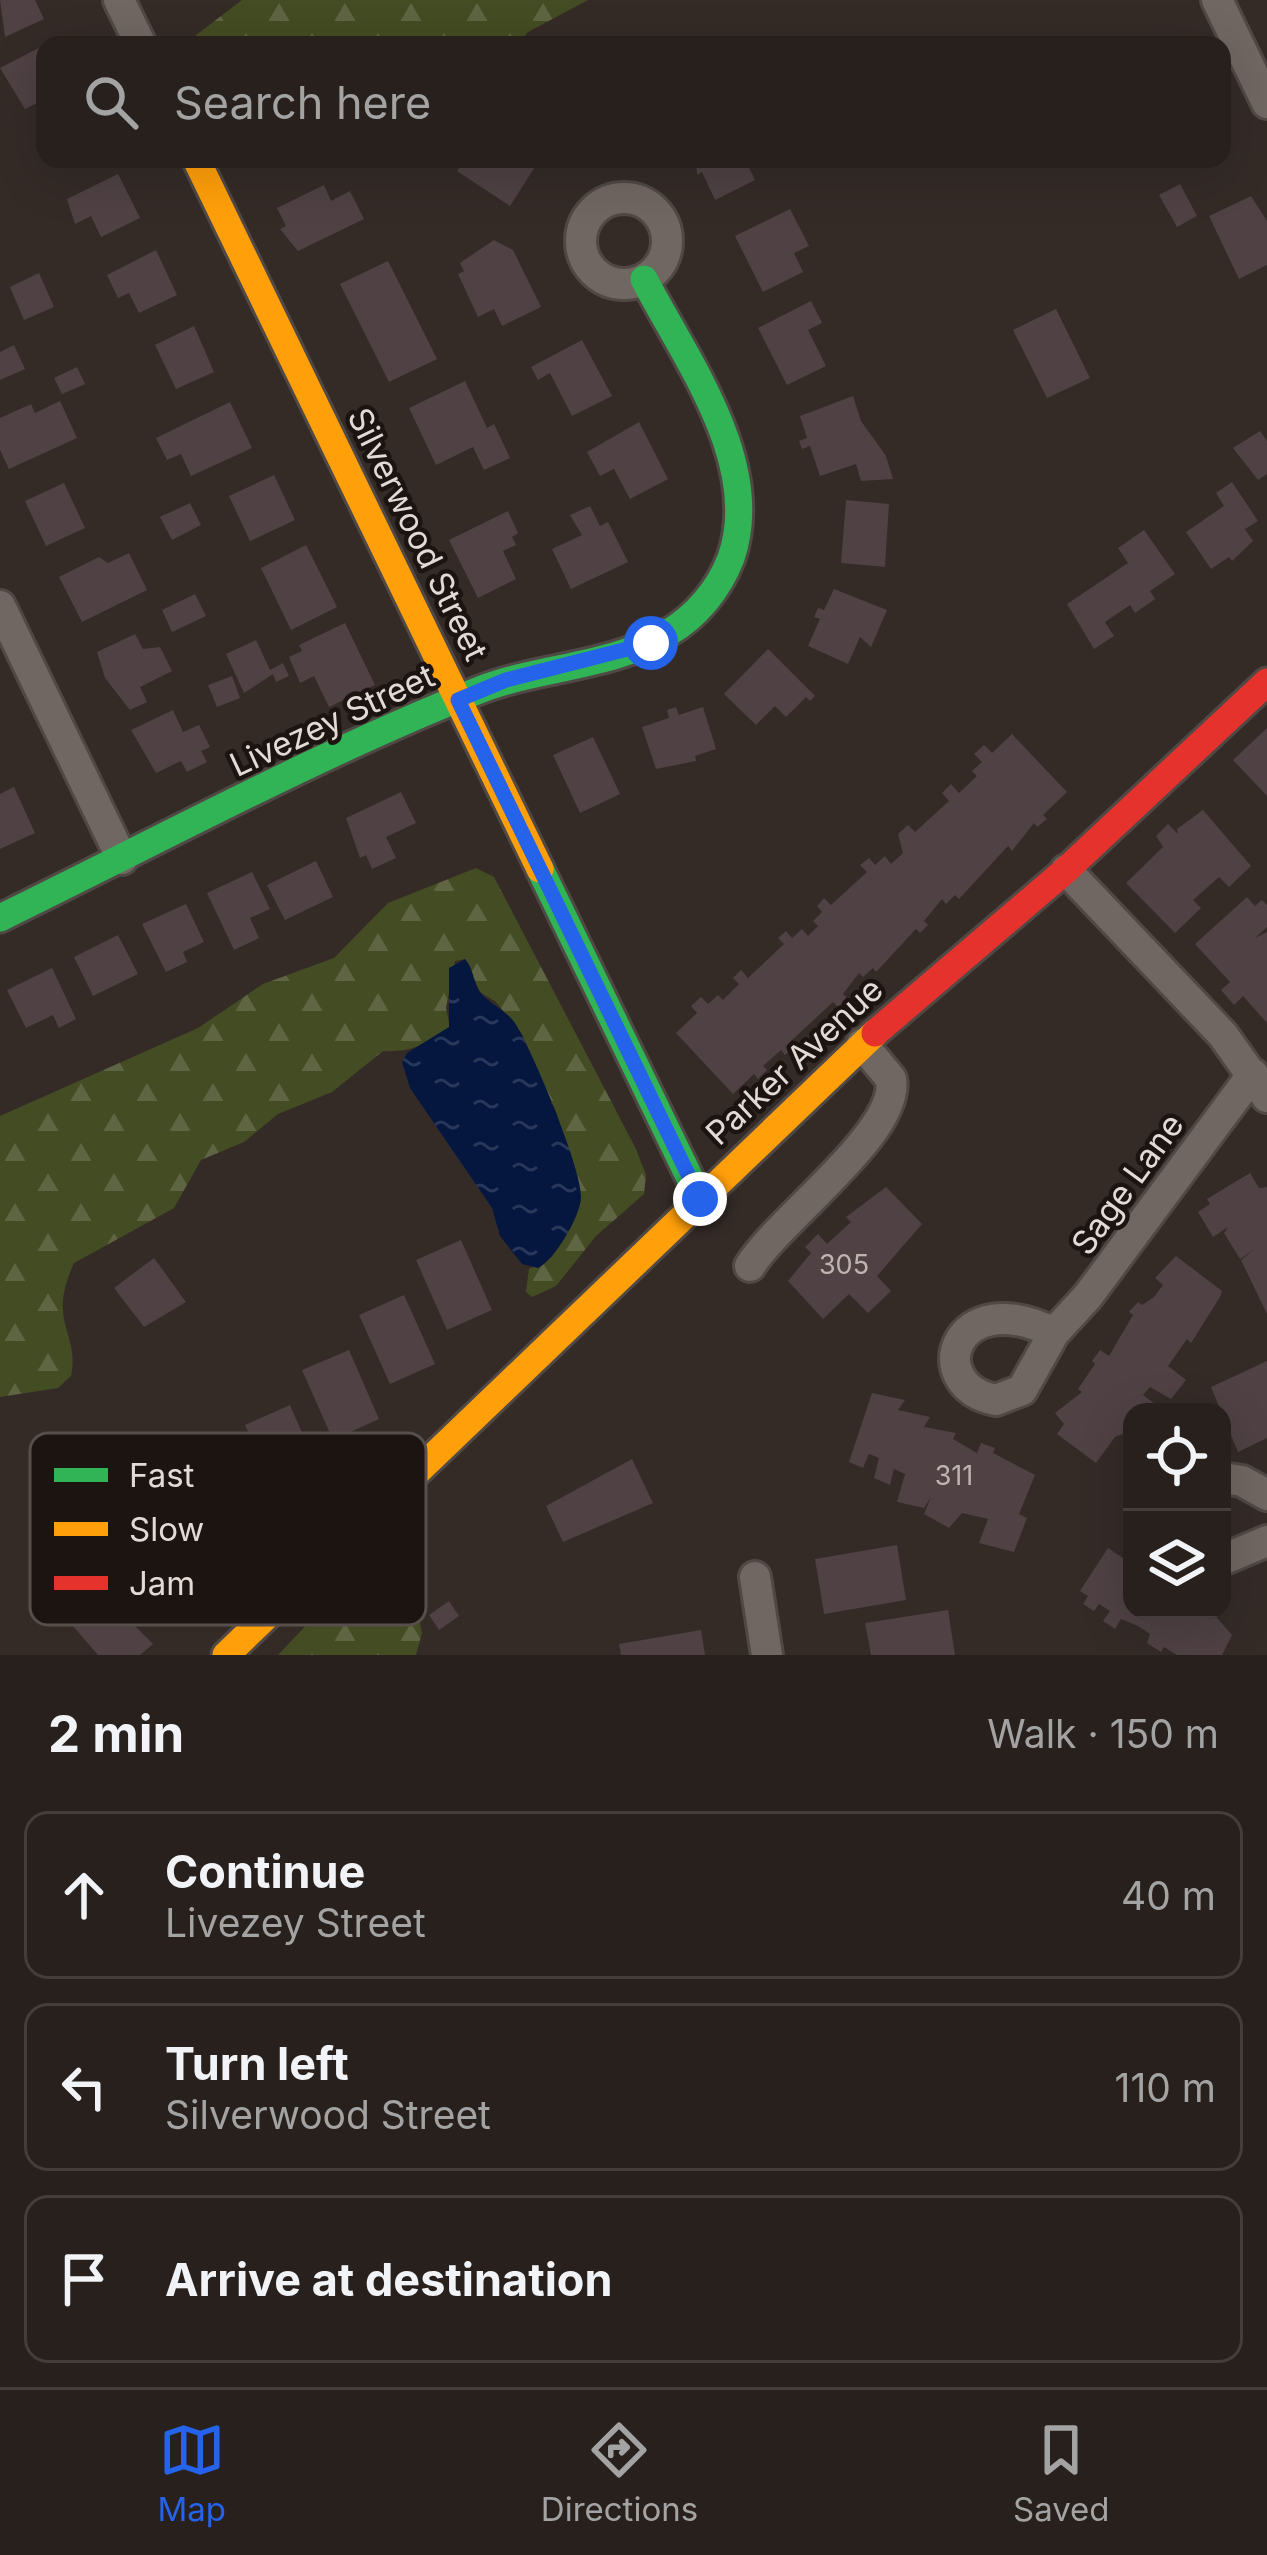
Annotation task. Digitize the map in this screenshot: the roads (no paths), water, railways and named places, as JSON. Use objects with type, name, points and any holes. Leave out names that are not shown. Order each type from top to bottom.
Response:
[{"type":"street","points":[[119,0],[137,36]]},
{"type":"street","points":[[1217,0],[1267,103]]},
{"type":"street","name":"Silverwood Street","points":[[200,168],[700,1199]]},
{"type":"street","name":"Livezey Street","points":[[0,919],[458,700],[506,680],[651,643],[690,618],[730,562],[740,512],[733,462],[644,279]]},
{"type":"street","points":[[0,606],[122,859]]},
{"type":"street","name":"Parker Avenue","points":[[426,1463],[862,1044],[1066,870],[1267,682]]},
{"type":"street","points":[[1066,870],[1260,1085]]},
{"type":"street","points":[[750,1266],[768,1237],[853,1155],[891,1102],[891,1079],[862,1044]]},
{"type":"street","name":"Sage Lane","points":[[1054,1334],[1260,1085]]},
{"type":"street","points":[[1231,1479],[1267,1495]]},
{"type":"street","points":[[1231,1556],[1267,1541]]},
{"type":"street","points":[[755,1577],[767,1655]]},
{"type":"street","name":"Parker Avenue","points":[[226,1655],[257,1625]]},
{"type":"water","points":[[465,959],[480,992],[511,1018],[523,1037],[555,1109],[579,1183],[580,1206],[571,1227],[538,1268],[522,1264],[500,1236],[492,1208],[410,1088],[402,1062],[407,1053],[449,1027],[449,968]]}]
